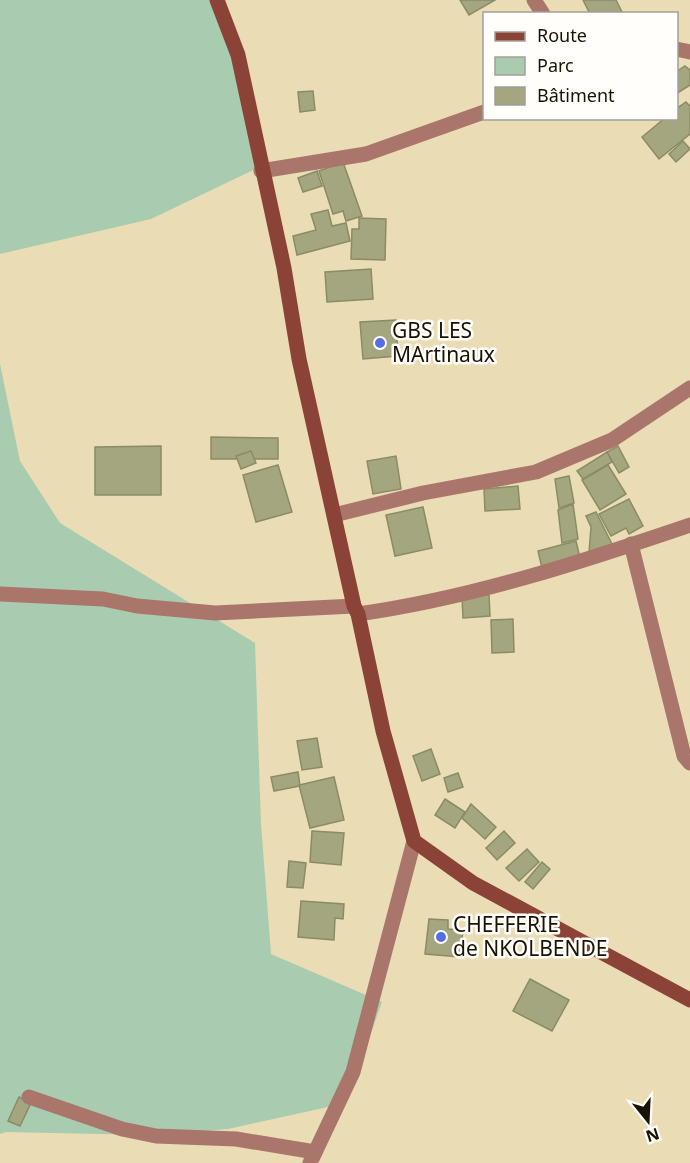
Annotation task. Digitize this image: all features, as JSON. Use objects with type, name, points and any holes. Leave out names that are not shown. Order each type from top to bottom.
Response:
[{"type":"street","points":[[28,1097],[122,1129],[156,1136],[236,1139],[313,1157],[353,1072],[414,842],[383,732],[299,359],[284,268],[261,171],[238,55],[217,0]]},
{"type":"street","points":[[261,171],[366,154],[483,112]]},
{"type":"street","points":[[334,515],[423,493],[536,472],[612,440],[690,388]]},
{"type":"street","points":[[0,594],[103,599],[137,606],[215,612],[356,610],[429,602],[563,568],[690,525]]},
{"type":"street","points":[[632,544],[684,756],[690,763]]},
{"type":"street","points":[[414,842],[456,874],[690,1000]]},
{"type":"green space","points":[[0,0],[215,0],[262,166],[151,219],[0,254]]},
{"type":"green space","points":[[0,364],[20,461],[60,523],[255,643],[261,824],[271,954],[382,1002],[346,1103],[228,1129],[147,1135],[6,1132],[0,1134]]},
{"type":"building","points":[[460,0],[495,0],[469,15]]},
{"type":"building","points":[[583,0],[616,0],[622,12],[589,12]]},
{"type":"building","points":[[685,66],[690,70],[690,85],[678,93],[678,71]]},
{"type":"building","points":[[313,91],[315,110],[300,112],[298,92]]},
{"type":"building","points":[[686,102],[690,106],[690,134],[659,159],[642,137],[663,120],[678,120],[678,108]]},
{"type":"building","points":[[683,141],[690,149],[676,162],[669,154]]},
{"type":"building","points":[[343,162],[362,216],[346,221],[343,211],[333,214],[319,171]]},
{"type":"building","points":[[317,171],[322,186],[303,192],[298,178]]},
{"type":"building","points":[[328,210],[332,226],[346,223],[350,241],[297,255],[293,236],[316,230],[311,214]]},
{"type":"building","points":[[359,218],[386,219],[385,260],[351,259],[352,229],[359,229]]},
{"type":"building","points":[[371,269],[373,299],[327,302],[325,272]]},
{"type":"building","points":[[396,320],[398,356],[363,359],[360,322]]},
{"type":"building","points":[[211,437],[278,438],[278,459],[211,459]]},
{"type":"building","points":[[161,446],[161,495],[95,495],[95,447]]},
{"type":"building","points":[[618,446],[629,467],[619,473],[607,452]]},
{"type":"building","points":[[251,451],[256,463],[241,469],[236,456]]},
{"type":"building","points":[[607,452],[612,462],[583,479],[577,471]]},
{"type":"building","points":[[396,456],[401,489],[373,494],[367,461]]},
{"type":"building","points":[[278,465],[292,512],[256,522],[243,475]]},
{"type":"building","points":[[608,465],[626,494],[600,510],[582,480]]},
{"type":"building","points":[[569,476],[574,503],[559,508],[555,479]]},
{"type":"building","points":[[518,486],[520,509],[485,511],[484,489]]},
{"type":"building","points":[[629,499],[643,526],[629,534],[626,528],[611,536],[599,514]]},
{"type":"building","points":[[573,504],[578,539],[562,543],[558,510]]},
{"type":"building","points":[[423,507],[432,548],[395,556],[386,515]]},
{"type":"building","points":[[596,512],[613,546],[589,553],[591,527],[586,516]]},
{"type":"building","points":[[576,541],[580,558],[542,568],[538,551]]},
{"type":"building","points":[[489,595],[490,616],[463,618],[462,597]]},
{"type":"building","points":[[513,619],[514,652],[492,653],[491,620]]},
{"type":"building","points":[[317,738],[322,767],[302,770],[297,741]]},
{"type":"building","points":[[431,749],[440,774],[422,781],[413,756]]},
{"type":"building","points":[[298,772],[300,786],[274,791],[271,777]]},
{"type":"building","points":[[458,773],[463,787],[448,792],[444,778]]},
{"type":"building","points":[[334,777],[344,820],[310,828],[299,785]]},
{"type":"building","points":[[445,799],[465,812],[455,828],[435,815]]},
{"type":"building","points":[[471,804],[496,827],[485,839],[462,818]]},
{"type":"building","points":[[312,831],[344,833],[341,865],[310,862]]},
{"type":"building","points":[[504,831],[515,843],[497,860],[486,848]]},
{"type":"building","points":[[527,849],[539,862],[519,881],[506,868]]},
{"type":"building","points":[[289,861],[306,863],[303,888],[287,887]]},
{"type":"building","points":[[542,862],[550,869],[533,889],[525,882]]},
{"type":"building","points":[[301,901],[344,904],[343,919],[335,918],[334,940],[298,937]]},
{"type":"building","points":[[429,919],[448,920],[448,929],[463,930],[460,957],[425,954]]},
{"type":"building","points":[[530,979],[569,1000],[552,1031],[513,1011]]},
{"type":"building","points":[[19,1097],[31,1103],[20,1126],[8,1121]]},
{"type":"place","name":"GBS LES MArtinaux","points":[[380,343]]},
{"type":"place","name":"CHEFFERIE de NKOLBENDE","points":[[441,937]]}]
